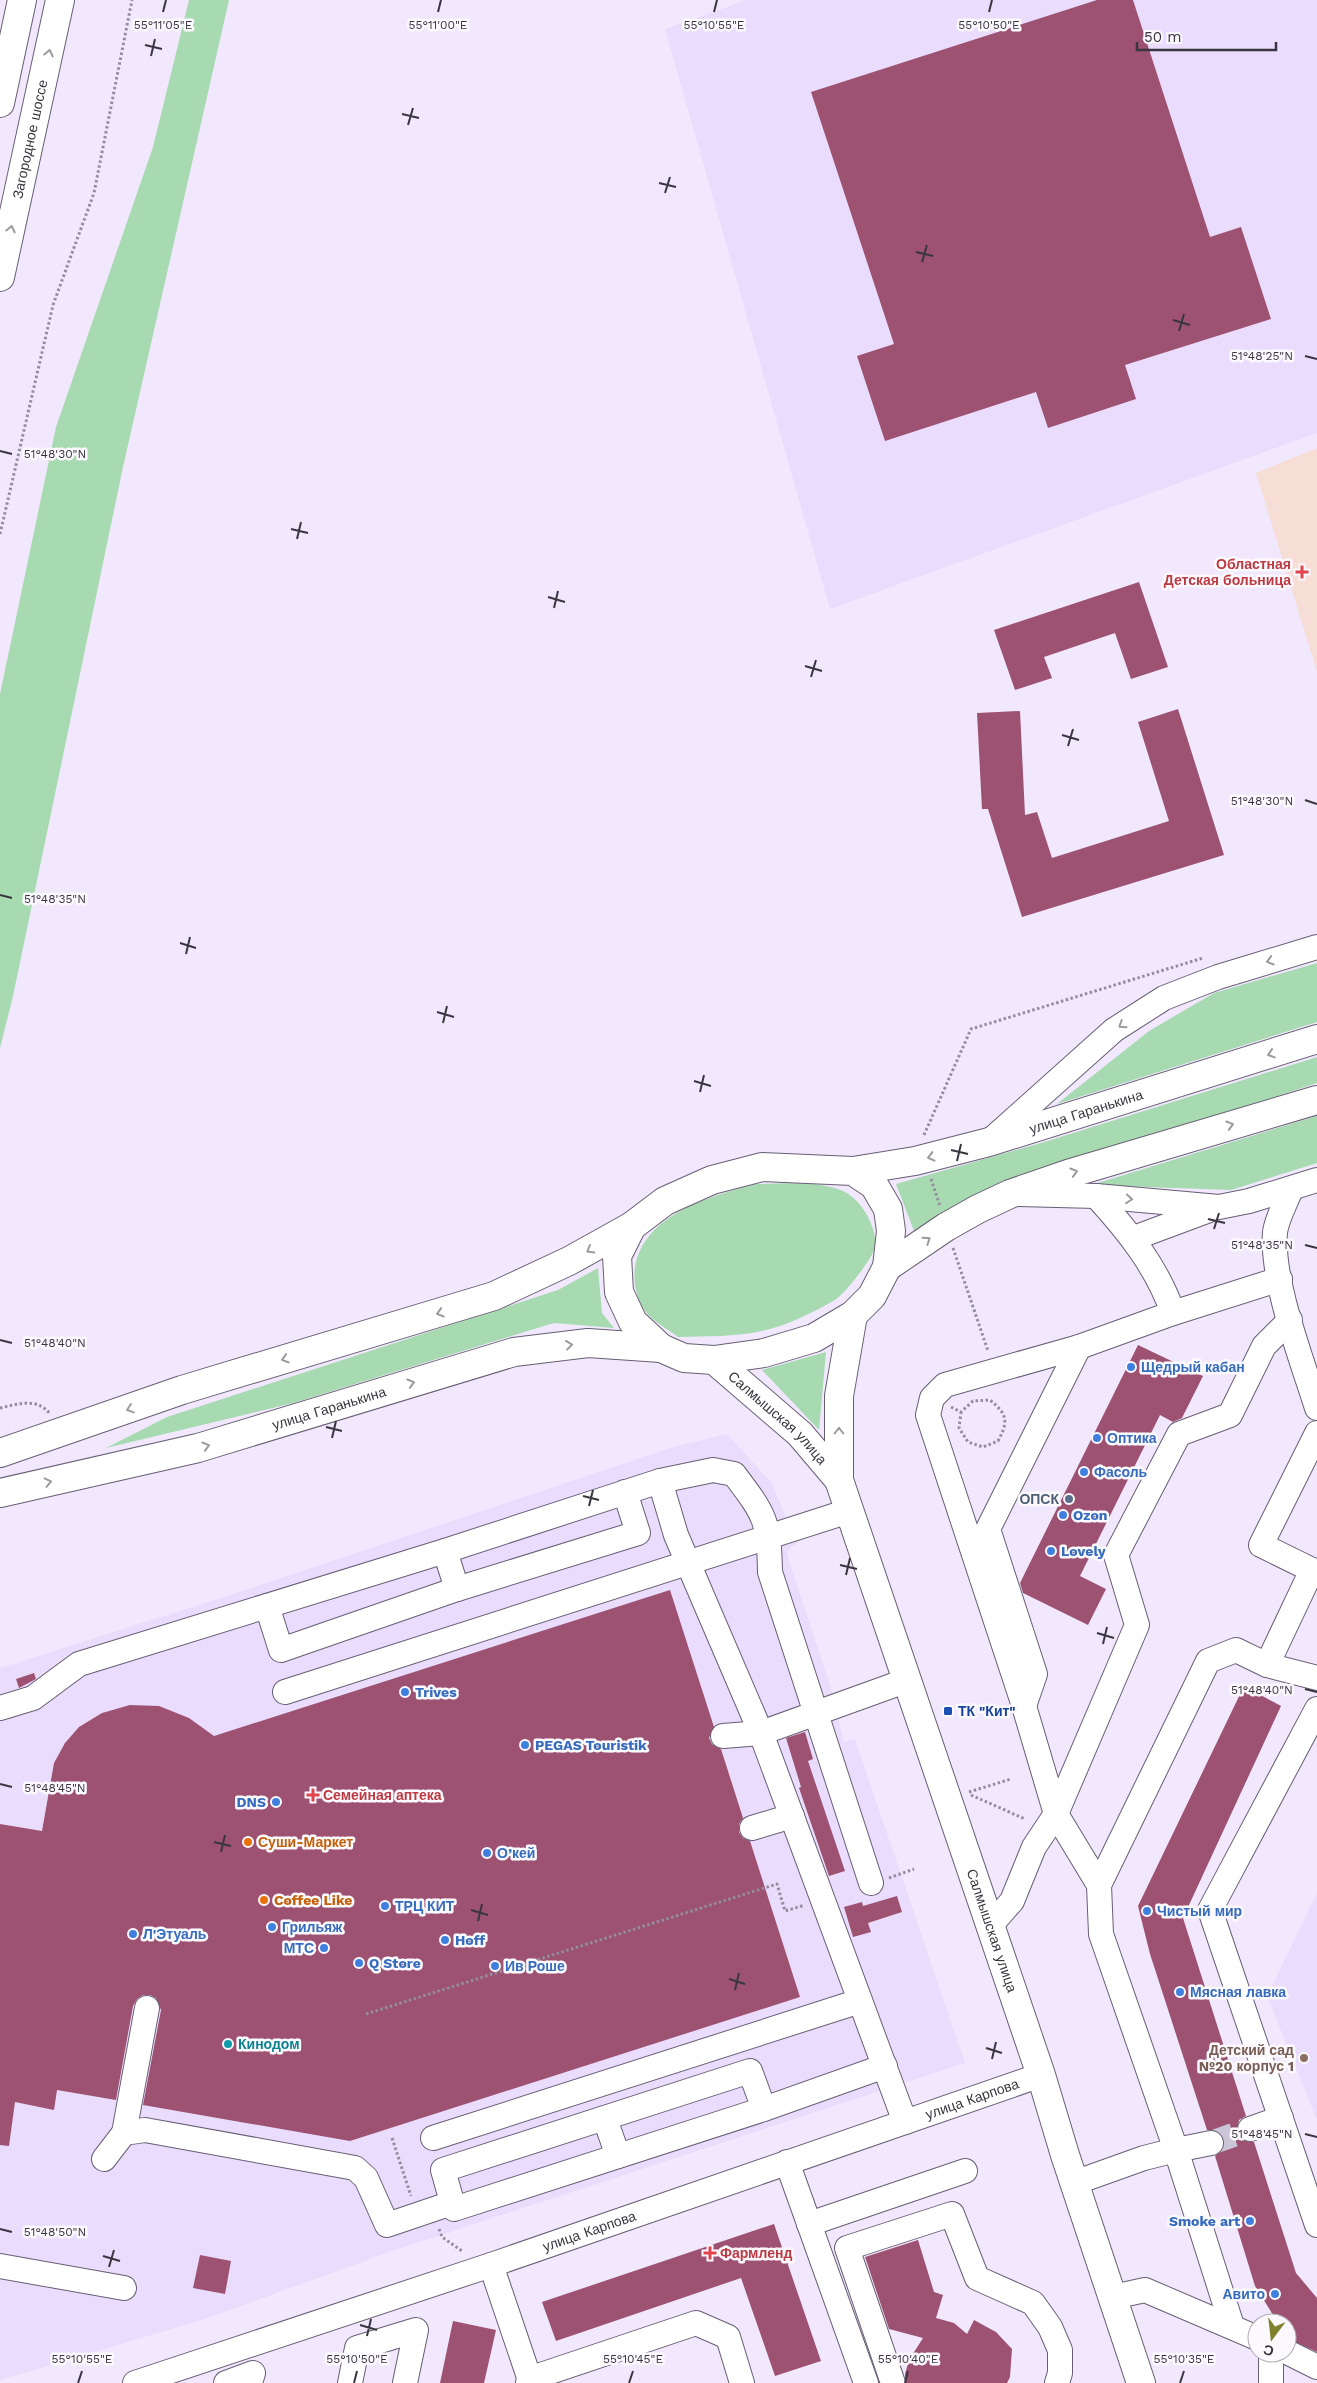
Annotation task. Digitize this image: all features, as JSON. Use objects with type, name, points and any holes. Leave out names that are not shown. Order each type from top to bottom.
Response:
[{"type":"main road","points":[[0,103],[22,0]]},
{"type":"main road","name":"Загородное шоссе","points":[[0,277],[60,0]]},
{"type":"main road","name":"улица Гаранькина","points":[[632,1226],[665,1201],[712,1180],[762,1167],[853,1171],[915,1161],[989,1142],[1317,1039]]},
{"type":"main road","points":[[887,1267],[946,1227],[1010,1194],[1068,1174],[1317,1100]]},
{"type":"main road","points":[[632,1226],[617,1256],[619,1292],[633,1322],[661,1348],[684,1358],[714,1360],[764,1353],[814,1338],[853,1314],[872,1296],[887,1267],[891,1231],[888,1209],[874,1185],[853,1171]]},
{"type":"main road","points":[[0,1453],[182,1390],[494,1296],[570,1261],[632,1226]]},
{"type":"main road","name":"Салмышская улица","points":[[853,1314],[839,1396],[839,1480],[1041,2075],[1074,2182],[1142,2383]]},
{"type":"main road","name":"улица Гаранькина","points":[[0,1493],[198,1448],[514,1352],[588,1343],[661,1348]]},
{"type":"main road","name":"Салмышская улица","points":[[714,1360],[800,1434],[839,1480]]},
{"type":"street","points":[[989,1142],[1114,1030],[1164,998],[1218,977],[1317,947]]},
{"type":"street","points":[[1134,1238],[1219,1207],[1249,1201],[1317,1180]]},
{"type":"street","points":[[1291,1189],[1276,1231],[1276,1263],[1290,1320],[1317,1408]]},
{"type":"street","points":[[1010,1194],[1096,1196],[1219,1207]]},
{"type":"street","points":[[1096,1196],[1134,1238],[1174,1312]]},
{"type":"street","points":[[1249,1201],[1264,1215],[1276,1231]]},
{"type":"street","points":[[1099,1885],[1056,1814],[1024,1706],[928,1416],[932,1398],[945,1385],[1079,1347],[1174,1312],[1280,1279]]},
{"type":"street","points":[[990,1926],[1012,1901],[1034,1847],[1056,1814],[1136,1625],[1116,1555],[1179,1434],[1230,1415],[1264,1346],[1290,1320]]},
{"type":"street","points":[[1024,1706],[1035,1674],[988,1529],[1079,1347]]},
{"type":"street","points":[[1267,1665],[1315,1571],[1261,1545],[1317,1434]]},
{"type":"street","points":[[0,1708],[33,1698],[79,1664],[445,1551],[660,1481],[713,1470],[734,1474],[762,1511],[770,1536],[770,1572],[817,1713],[881,1880]]},
{"type":"street","points":[[660,1481],[676,1535],[690,1563],[761,1733],[905,2122]]},
{"type":"street","points":[[267,1606],[281,1650],[457,1589],[638,1533],[625,1492]]},
{"type":"street","points":[[286,1692],[590,1592],[690,1563],[849,1511]]},
{"type":"street","points":[[445,1551],[457,1589]]},
{"type":"street","points":[[1232,2326],[1176,2150],[1101,1934],[1099,1885],[1208,1661],[1236,1650],[1267,1665],[1317,1678]]},
{"type":"street","points":[[723,1736],[761,1733],[908,1680]]},
{"type":"street","points":[[1317,1709],[1210,1910],[1317,2225]]},
{"type":"street","points":[[752,1828],[792,1816]]},
{"type":"street","points":[[434,2138],[733,2032],[860,2001]]},
{"type":"street","points":[[104,2159],[124,2133],[147,2008]]},
{"type":"street","points":[[124,2133],[145,2130],[355,2168],[366,2178],[371,2186],[387,2224],[434,2209],[454,2209],[764,2109],[885,2066]]},
{"type":"street","points":[[434,2209],[443,2170],[750,2071],[764,2109]]},
{"type":"street","name":"улица Карпова","points":[[135,2383],[491,2265],[1041,2075]]},
{"type":"street","points":[[1250,2129],[1282,2118]]},
{"type":"street","points":[[605,2119],[618,2156]]},
{"type":"street","points":[[1074,2182],[1144,2158],[1211,2143]]},
{"type":"street","points":[[787,2162],[836,2297],[864,2382]]},
{"type":"street","points":[[809,2224],[965,2171]]},
{"type":"street","points":[[893,2383],[846,2248],[952,2214],[977,2278],[1034,2303],[1050,2326],[1060,2350],[1060,2372],[1056,2383]]},
{"type":"street","points":[[491,2265],[529,2382],[696,2322],[728,2337],[742,2383]]},
{"type":"street","points":[[0,2266],[124,2288]]},
{"type":"street","points":[[836,2297],[861,2288]]},
{"type":"street","points":[[1113,2297],[1145,2290],[1247,2333]]},
{"type":"street","points":[[350,2383],[357,2348],[416,2330],[405,2383]]},
{"type":"street","points":[[1297,2357],[1317,2368]]},
{"type":"street","points":[[1271,2363],[1271,2383]]},
{"type":"street","points":[[226,2383],[253,2373],[250,2383]]},
{"type":"path","points":[[0,534],[53,305],[94,193],[132,0]]},
{"type":"path","points":[[932,1398],[961,1412]]},
{"type":"path","points":[[990,1400],[1003,1410],[1006,1426],[998,1441],[983,1447],[968,1442],[959,1428],[961,1412],[973,1401],[990,1400]]},
{"type":"path","points":[[0,1408],[29,1402],[44,1406],[64,1432]]},
{"type":"path","points":[[1011,1779],[966,1793],[1025,1819]]},
{"type":"path","points":[[881,1880],[914,1869]]},
{"type":"path","points":[[366,2014],[767,1888]]},
{"type":"path","points":[[392,2138],[434,2209],[442,2237],[462,2251]]},
{"type":"shaded area","points":[[747,0],[1317,0],[1317,433],[830,609],[665,29]]},
{"type":"shaded area","name":"Областная Детская больница","points":[[1317,448],[1317,672],[1256,473]]},
{"type":"shaded area","points":[[727,1434],[771,1482],[797,1543],[791,1547],[787,1554],[831,1688],[844,1742],[855,1739],[965,2063],[395,2250],[205,2319],[0,2380],[0,1668],[243,1591],[673,1447]]},
{"type":"shaded area","name":"Детский сад №20 корпус 1","points":[[1317,1893],[1317,2120],[1267,1996]]},
{"type":"green space","points":[[189,0],[229,0],[123,467],[13,996],[0,1048],[0,694],[56,427],[153,147]]},
{"type":"green space","points":[[1317,963],[1317,1022],[1057,1104],[1149,1031],[1214,993]]},
{"type":"green space","points":[[1317,1057],[1317,1083],[974,1197],[914,1231],[896,1184],[1041,1143]]},
{"type":"green space","points":[[1317,1116],[1317,1163],[1231,1190],[1091,1185]]},
{"type":"green space","points":[[755,1184],[813,1184],[845,1192],[858,1202],[872,1226],[875,1243],[872,1255],[857,1277],[839,1297],[800,1318],[781,1326],[752,1333],[678,1337],[652,1318],[639,1301],[634,1272],[641,1248],[665,1220],[682,1210],[719,1195]]},
{"type":"green space","points":[[598,1268],[602,1313],[614,1328],[554,1323],[293,1403],[106,1448],[167,1417],[558,1290]]},
{"type":"green space","points":[[826,1352],[819,1430],[762,1370]]},
{"type":"building","points":[[1097,0],[1133,0],[1210,237],[1241,227],[1271,319],[1125,365],[1136,399],[1048,428],[1036,392],[885,441],[857,356],[894,344],[811,92]]},
{"type":"building","points":[[1139,582],[1168,667],[1131,679],[1115,633],[1044,657],[1052,678],[1015,690],[994,630]]},
{"type":"building","points":[[1178,709],[1224,855],[1022,917],[988,809],[982,809],[977,713],[1020,711],[1025,815],[1037,812],[1052,858],[1169,821],[1138,722]]},
{"type":"building","points":[[1138,1345],[1203,1376],[1182,1418],[1173,1422],[1160,1415],[1080,1576],[1106,1589],[1088,1625],[1023,1593],[1020,1583]]},
{"type":"building","name":"ТРЦ КИТ","points":[[670,1590],[714,1727],[709,1738],[712,1744],[721,1749],[743,1818],[739,1824],[739,1832],[743,1838],[750,1841],[800,1997],[350,2141],[143,2105],[161,2010],[156,1998],[150,1995],[143,1995],[137,1999],[133,2006],[116,2100],[57,2090],[54,2110],[15,2102],[9,2146],[0,2145],[0,1824],[42,1831],[54,1763],[65,1743],[79,1727],[102,1713],[130,1705],[159,1706],[189,1718],[214,1736]]},
{"type":"building","points":[[34,1673],[36,1679],[19,1688],[16,1679]]},
{"type":"building","points":[[1244,1686],[1281,1706],[1183,1918],[1246,2116],[1239,2120],[1237,2133],[1241,2140],[1254,2142],[1296,2273],[1317,2298],[1317,2352],[1297,2343],[1297,2313],[1272,2313],[1255,2286],[1215,2156],[1224,2148],[1224,2140],[1216,2130],[1207,2130],[1150,1954],[1138,1906]]},
{"type":"building","points":[[805,1732],[813,1759],[808,1761],[845,1871],[829,1876],[799,1788],[801,1787],[786,1738]]},
{"type":"building","points":[[897,1896],[902,1912],[868,1923],[871,1932],[853,1937],[844,1907],[862,1902],[863,1906]]},
{"type":"building","points":[[774,2224],[821,2361],[775,2376],[741,2278],[556,2341],[542,2302]]},
{"type":"building","points":[[918,2240],[934,2292],[943,2295],[936,2318],[954,2323],[967,2334],[974,2320],[996,2332],[1012,2349],[1010,2377],[1007,2383],[906,2383],[905,2374],[909,2360],[923,2338],[889,2329],[865,2257]]},
{"type":"building","points":[[200,2255],[231,2261],[225,2294],[193,2288]]},
{"type":"building","points":[[453,2321],[496,2330],[484,2383],[440,2383]]},
{"type":"tunnel","points":[[1211,2143],[1250,2129]]},
{"type":"place","name":"Областная Детская больница","points":[[1302,572]]},
{"type":"place","name":"Щедрый кабан","points":[[1131,1367]]},
{"type":"place","name":"Оптика","points":[[1097,1438]]},
{"type":"place","name":"Фасоль","points":[[1084,1472]]},
{"type":"place","name":"ОПСК","points":[[1069,1499]]},
{"type":"place","name":"Ozon","points":[[1063,1515]]},
{"type":"place","name":"Lovely","points":[[1051,1551]]},
{"type":"place","name":"Trives","points":[[405,1692]]},
{"type":"place","name":"ТК \"Кит\"","points":[[948,1711]]},
{"type":"place","name":"PEGAS Touristik","points":[[525,1745]]},
{"type":"place","name":"Семейная аптека","points":[[313,1795]]},
{"type":"place","name":"DNS","points":[[276,1802]]},
{"type":"place","name":"Суши-Маркет","points":[[248,1842]]},
{"type":"place","name":"О’кей","points":[[487,1853]]},
{"type":"place","name":"Coffee Like","points":[[264,1900]]},
{"type":"place","name":"ТРЦ КИТ","points":[[385,1906]]},
{"type":"place","name":"Чистый мир","points":[[1147,1911]]},
{"type":"place","name":"Грильяж","points":[[272,1927]]},
{"type":"place","name":"Л'Этуаль","points":[[133,1934]]},
{"type":"place","name":"Hoff","points":[[445,1940]]},
{"type":"place","name":"МТС","points":[[324,1948]]},
{"type":"place","name":"Q Store","points":[[359,1963]]},
{"type":"place","name":"Ив Роше","points":[[495,1966]]},
{"type":"place","name":"Мясная лавка","points":[[1180,1992]]},
{"type":"place","name":"Кинодом","points":[[228,2044]]},
{"type":"place","name":"Детский сад №20 корпус 1","points":[[1304,2058]]},
{"type":"place","name":"Smoke art","points":[[1250,2221]]},
{"type":"place","name":"Фармленд","points":[[710,2253]]},
{"type":"place","name":"Авито","points":[[1275,2294]]}]
